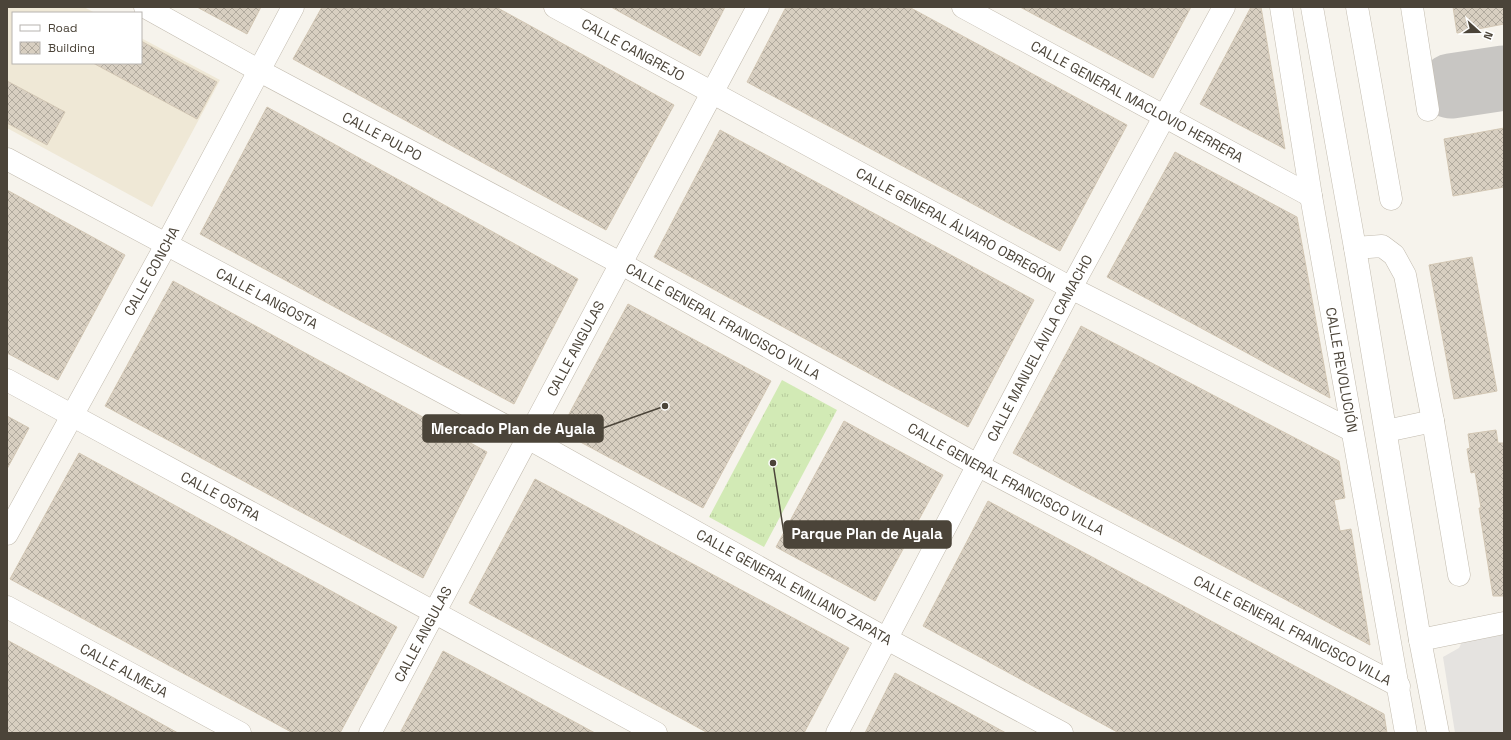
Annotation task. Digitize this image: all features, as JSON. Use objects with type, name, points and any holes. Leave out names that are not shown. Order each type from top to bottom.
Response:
[{"type":"street","name":"CALLE PULPO","points":[[145,7],[258,70],[620,263]]},
{"type":"street","name":"CALLE CONCHA","points":[[7,534],[166,245],[258,70],[293,7]]},
{"type":"street","name":"CALLE CANGREJO","points":[[555,7],[712,91]]},
{"type":"street","name":"CALLE ANGULAS","points":[[370,733],[758,7]]},
{"type":"street","name":"CALLE GENERAL MACLOVIO HERRERA","points":[[963,7],[1311,196]]},
{"type":"street","name":"CALLE MANUEL ÁVILA CAMACHO","points":[[838,733],[1071,288],[1163,116],[1224,7]]},
{"type":"street","name":"CALLE REVOLUCIÓN","points":[[1281,7],[1311,196],[1351,430],[1399,686],[1406,733]]},
{"type":"street","points":[[1312,7],[1355,248],[1420,640],[1438,733]]},
{"type":"street","points":[[1357,7],[1391,199]]},
{"type":"street","points":[[1412,7],[1428,110]]},
{"type":"street","name":"CALLE GENERAL ÁLVARO OBREGÓN","points":[[712,91],[1071,288],[1351,430]]},
{"type":"street","name":"CALLE LANGOSTA","points":[[7,159],[528,438]]},
{"type":"street","points":[[1355,248],[1382,246],[1394,255],[1405,275],[1433,421],[1459,575]]},
{"type":"street","name":"CALLE GENERAL FRANCISCO VILLA","points":[[620,263],[979,466],[1399,686]]},
{"type":"street","name":"CALLE OSTRA","points":[[7,380],[656,733]]},
{"type":"street","points":[[1386,431],[1433,421]]},
{"type":"street","name":"CALLE GENERAL EMILIANO ZAPATA","points":[[528,438],[887,639],[1062,733]]},
{"type":"street","name":"CALLE ALMEJA","points":[[7,607],[240,733]]},
{"type":"street","points":[[1420,640],[1504,623]]},
{"type":"shaded area","points":[[7,7],[84,7],[93,12],[12,12],[12,64],[142,64],[142,39],[220,80],[152,207],[7,128]]},
{"type":"shaded area","points":[[1504,632],[1504,733],[1455,733],[1443,657],[1459,648],[1463,640]]},
{"type":"green space","points":[[782,380],[837,410],[764,547],[709,517]]},
{"type":"building","points":[[197,7],[261,7],[247,34]]},
{"type":"building","points":[[322,7],[496,7],[674,105],[606,230],[293,59]]},
{"type":"building","points":[[611,7],[725,7],[700,56]]},
{"type":"building","points":[[786,7],[909,7],[1127,125],[1060,251],[747,82]]},
{"type":"building","points":[[1020,7],[1191,7],[1153,78]]},
{"type":"building","points":[[1251,7],[1261,7],[1285,149],[1200,104]]},
{"type":"building","points":[[1453,7],[1504,7],[1504,24],[1457,33]]},
{"type":"building","points":[[142,42],[217,82],[197,119],[95,64],[142,64]]},
{"type":"building","points":[[7,81],[65,112],[47,145],[7,123]]},
{"type":"building","points":[[267,107],[578,279],[514,404],[200,234]]},
{"type":"building","points":[[1504,128],[1504,187],[1453,196],[1444,139]]},
{"type":"building","points":[[720,130],[1034,300],[968,427],[654,257]]},
{"type":"building","points":[[1175,152],[1297,217],[1330,398],[1107,277]]},
{"type":"building","points":[[7,190],[125,255],[58,380],[7,353]]},
{"type":"building","points":[[1472,257],[1497,391],[1454,399],[1429,265]]},
{"type":"building","points":[[173,281],[487,452],[423,578],[105,406]]},
{"type":"building","points":[[628,304],[771,381],[703,508],[560,431]]},
{"type":"building","points":[[1081,326],[1339,461],[1345,498],[1334,500],[1340,531],[1351,529],[1370,645],[1013,453]]},
{"type":"building","points":[[7,416],[29,428],[7,469]]},
{"type":"building","points":[[844,421],[943,475],[875,601],[776,547]]},
{"type":"building","points":[[1496,430],[1498,443],[1504,443],[1504,596],[1493,596],[1479,508],[1481,508],[1475,472],[1471,473],[1467,449],[1470,448],[1468,434]]},
{"type":"building","points":[[79,453],[397,627],[340,733],[293,733],[10,579]]},
{"type":"building","points":[[535,479],[849,648],[804,733],[708,733],[469,603]]},
{"type":"building","points":[[988,501],[1384,714],[1387,733],[1119,733],[923,626]]},
{"type":"building","points":[[7,640],[147,716],[178,733],[7,733]]},
{"type":"building","points":[[443,651],[475,668],[595,733],[400,733]]},
{"type":"building","points":[[895,673],[960,708],[1006,733],[865,733]]},
{"type":"taxiway","points":[[1451,86],[1504,78]]},
{"type":"place","name":"Mercado Plan de Ayala","points":[[665,406]]},
{"type":"place","name":"Parque Plan de Ayala","points":[[773,463]]}]
